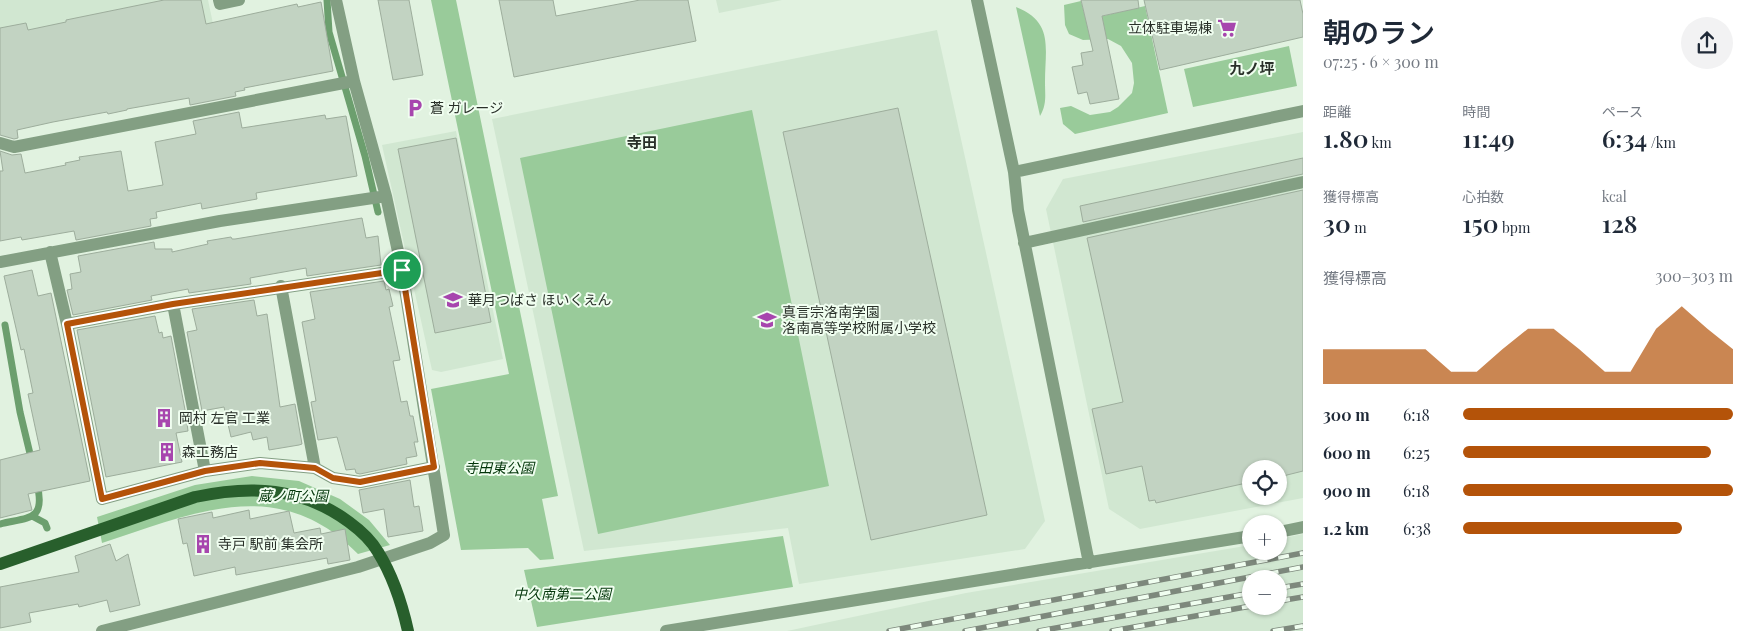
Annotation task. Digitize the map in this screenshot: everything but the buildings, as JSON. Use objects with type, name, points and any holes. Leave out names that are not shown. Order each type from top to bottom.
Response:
[{"type":"main road","points":[[0,564],[195,498],[227,490],[259,490],[290,494],[323,506],[338,514],[366,537],[378,552],[393,584],[400,600],[408,631]]},
{"type":"street","points":[[219,0],[220,4],[239,0]]},
{"type":"street","points":[[102,631],[325,576],[430,543],[444,535],[402,270],[386,196],[354,81],[336,0]]},
{"type":"street","points":[[977,0],[1014,172],[1024,243],[1089,563]]},
{"type":"street","points":[[0,143],[14,147],[354,81]]},
{"type":"street","points":[[1014,172],[1303,111]]},
{"type":"street","points":[[1024,243],[1303,182]]},
{"type":"street","points":[[0,262],[220,220],[386,196]]},
{"type":"street","points":[[50,252],[67,324],[102,499],[205,471],[260,463],[315,468],[333,478],[360,482],[434,467]]},
{"type":"street","points":[[67,324],[281,286],[402,270]]},
{"type":"street","points":[[281,286],[315,468]]},
{"type":"street","points":[[173,304],[205,471]]},
{"type":"street","points":[[1287,530],[1303,527]]},
{"type":"street","points":[[666,631],[1242,538]]},
{"type":"shaded area","points":[[0,0],[208,0],[219,52],[0,93]]},
{"type":"shaded area","points":[[716,0],[782,0],[719,13]]},
{"type":"shaded area","name":"真言宗洛南学園 洛南高等学校附属小学校","points":[[937,30],[1045,521],[1025,549],[799,584],[788,528],[584,551],[492,119]]},
{"type":"shaded area","name":"華月つばさ ほいくえん","points":[[456,131],[503,359],[441,372],[432,370],[382,145]]},
{"type":"shaded area","points":[[1303,132],[1303,498],[1287,501],[1287,460],[1242,460],[1242,505],[1266,505],[1140,529],[1109,509],[1046,209],[1063,179]]},
{"type":"shaded area","points":[[1303,534],[1303,631],[787,631],[966,593],[1242,547],[1242,560],[1287,560],[1287,537]]},
{"type":"green space","name":"寺田東公園","points":[[431,0],[456,0],[558,496],[542,499],[554,559],[540,560],[528,548],[461,550],[431,389],[509,374]]},
{"type":"green space","points":[[1081,1],[1086,20],[1145,6],[1168,113],[1075,134],[1063,124],[1060,108],[1071,106],[1090,115],[1110,112],[1132,93],[1134,83],[1132,63],[1121,46],[1108,39],[1083,40],[1069,34],[1065,25],[1064,5]]},
{"type":"green space","points":[[1016,7],[1037,20],[1045,37],[1045,99],[1040,116]]},
{"type":"green space","points":[[1289,46],[1297,86],[1193,107],[1184,69]]},
{"type":"green space","points":[[752,110],[829,486],[598,534],[520,158]]},
{"type":"green space","name":"蔵ノ町公園","points":[[252,476],[299,481],[340,499],[369,520],[390,545],[358,554],[328,529],[298,514],[267,507],[235,507],[203,512],[102,543],[97,517],[195,485]]},
{"type":"green space","name":"中久南第二公園","points":[[783,536],[793,587],[537,627],[524,570]]},
{"type":"waterway","points":[[327,0],[329,32],[365,156],[378,212]]},
{"type":"waterway","points":[[5,325],[20,412],[32,462]]},
{"type":"waterway","points":[[0,524],[27,518],[37,511],[39,505],[37,484]]},
{"type":"waterway","points":[[32,516],[45,523],[47,528]]},
{"type":"railway","points":[[889,631],[1303,553]]},
{"type":"railway","points":[[965,631],[1303,567]]},
{"type":"railway","points":[[1287,587],[1303,584]]},
{"type":"railway","points":[[1039,631],[1242,595]]},
{"type":"railway","points":[[1287,600],[1303,597]]},
{"type":"railway","points":[[1112,631],[1242,608]]},
{"type":"railway","points":[[1273,631],[1303,626]]},
{"type":"place","name":"立体駐車場棟","points":[[1227,28]]},
{"type":"place","name":"蒼 ガレージ","points":[[415,108]]},
{"type":"place","name":"華月つばさ ほいくえん","points":[[453,300]]},
{"type":"place","name":"真言宗洛南学園 洛南高等学校附属小学校","points":[[767,320]]},
{"type":"place","name":"岡村 左官 工業","points":[[164,418]]},
{"type":"place","name":"森工務店","points":[[167,452]]},
{"type":"place","name":"寺戸 駅前 集会所","points":[[203,544]]},
{"type":"district","name":"九ノ坪","points":[[1252,69]]},
{"type":"district","name":"寺田","points":[[642,143]]},
{"type":"route","points":[[402,270],[434,467],[360,482],[333,478],[315,468],[260,463],[205,471],[102,499],[67,324],[281,286],[402,270]]}]
